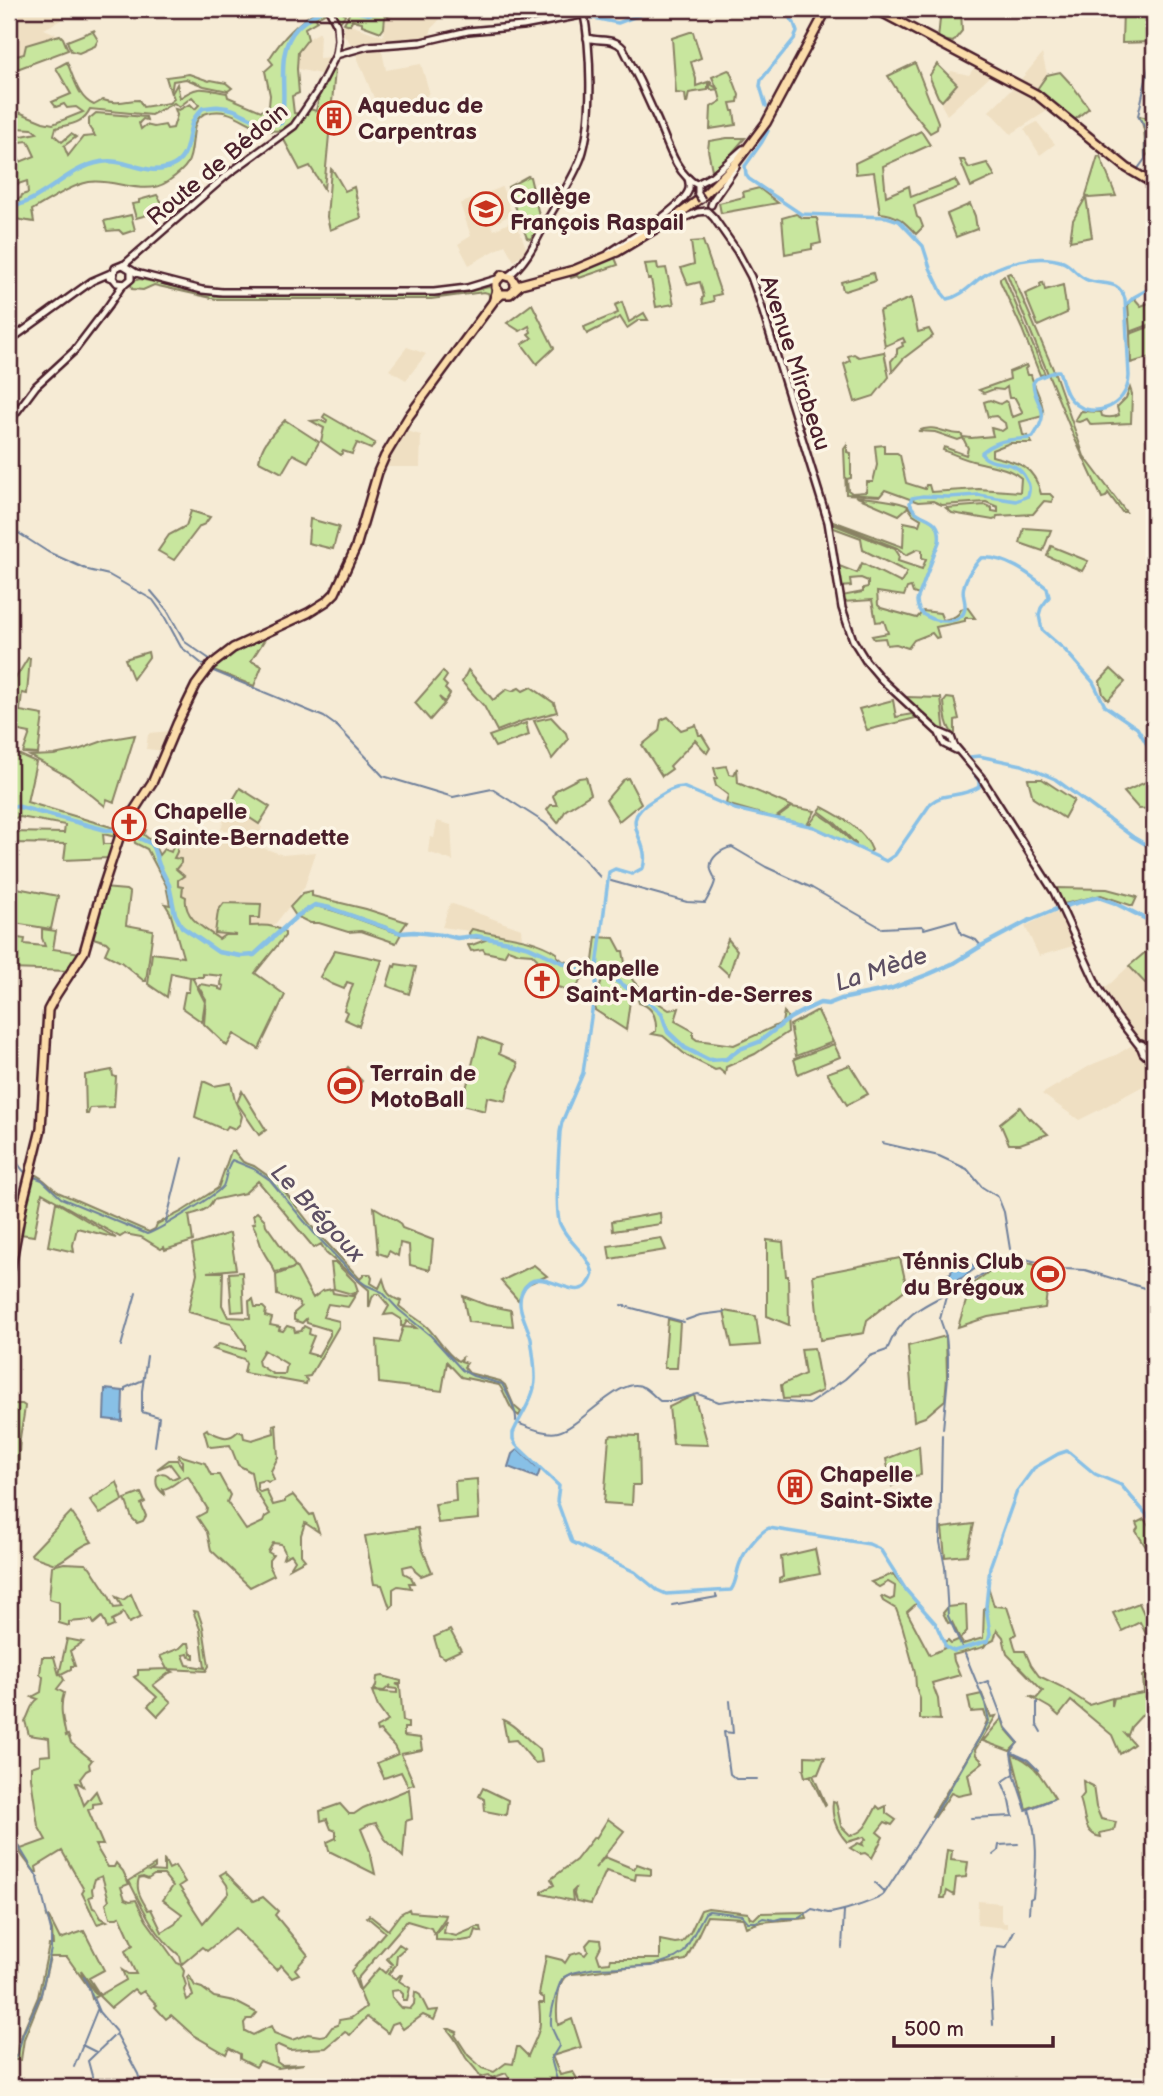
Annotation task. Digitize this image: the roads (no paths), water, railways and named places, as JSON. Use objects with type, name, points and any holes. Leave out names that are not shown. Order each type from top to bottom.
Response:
[{"type":"main road","points":[[9,13],[16,9]]},
{"type":"main road","points":[[329,10],[337,25],[336,54],[368,46],[421,43],[468,31],[523,26],[584,12],[613,9]]},
{"type":"main road","points":[[9,341],[99,277],[116,279],[128,271],[202,290],[222,292],[434,292],[467,288],[498,279],[502,275],[523,283],[585,266],[668,225],[708,209],[754,145],[825,9]]},
{"type":"main road","points":[[513,281],[561,271],[609,253],[695,200],[726,171],[752,139],[825,9]]},
{"type":"main road","points":[[875,9],[1036,94],[1127,168],[1154,184]]},
{"type":"main road","points":[[9,422],[42,380],[74,351],[113,299],[117,266],[139,277],[205,293],[232,295],[428,295],[489,285],[498,291],[510,293],[517,267],[543,228],[584,148],[590,96],[591,40],[584,12]]},
{"type":"main road","points":[[591,40],[615,42],[624,51],[657,118],[667,147],[691,184],[699,189],[697,193],[703,201],[701,205],[708,209]]},
{"type":"main road","name":"Route de Bédoin","points":[[128,271],[135,255],[228,174],[290,130],[309,105],[336,54]]},
{"type":"main road","points":[[625,248],[701,198],[736,163],[766,123]]},
{"type":"main road","points":[[691,184],[703,182],[730,162],[752,139]]},
{"type":"main road","points":[[609,253],[658,221],[687,194],[691,184]]},
{"type":"main road","name":"Avenue Mirabeau","points":[[708,209],[741,258],[758,293],[830,531],[842,608],[853,640],[877,675],[961,754],[988,787],[1062,907],[1092,974],[1114,1012],[1143,1048],[1150,1048],[1152,1057]]},
{"type":"main road","points":[[9,1277],[41,1129],[48,1010],[84,951],[121,831],[153,781],[180,717],[208,668],[241,643],[308,613],[335,593],[353,556],[385,456],[409,416],[492,302],[498,291],[498,279]]},
{"type":"water","points":[[966,1260],[976,1268],[962,1278],[941,1287],[936,1279],[951,1273],[952,1267]]},
{"type":"water","points":[[105,1389],[123,1391],[122,1421],[104,1419]]},
{"type":"water","points":[[518,1449],[540,1470],[537,1478],[508,1467],[512,1454]]},
{"type":"waterway","points":[[9,207],[33,199],[88,165],[111,161],[155,170],[174,165],[183,156],[193,121],[203,108],[228,108],[254,120],[270,124],[281,123],[284,61],[290,38],[306,20],[324,9]]},
{"type":"waterway","points":[[348,9],[368,14],[394,9]]},
{"type":"waterway","points":[[574,9],[580,12]]},
{"type":"waterway","points":[[589,17],[618,23],[655,9]]},
{"type":"waterway","points":[[766,106],[760,86],[761,80],[797,32],[794,23],[782,9]]},
{"type":"waterway","points":[[1137,170],[1145,159],[1146,129],[1138,116],[1154,44],[1154,13]]},
{"type":"waterway","points":[[768,131],[745,166],[749,179],[801,214],[887,217],[899,221],[923,246],[930,268],[947,299],[960,294],[997,268],[1031,259],[1063,262],[1085,279],[1113,285],[1122,292],[1125,299],[1129,376],[1122,396],[1115,404],[1106,408],[1086,409],[1069,397],[1059,371],[1056,371],[1036,379],[1033,383],[1042,414],[1042,420],[1033,437],[1002,441],[982,452],[987,459],[1011,465],[1021,472],[1029,485],[1028,496],[1016,501],[978,495],[923,496],[912,498],[910,503],[913,509],[937,526],[939,533],[939,542],[917,600],[921,612],[938,620],[950,621],[960,617],[965,608],[965,582],[981,558],[999,560],[1025,572],[1047,588],[1049,597],[1039,615],[1042,630],[1065,650],[1093,682],[1105,706],[1137,728],[1154,751]]},
{"type":"waterway","points":[[1128,303],[1154,286]]},
{"type":"waterway","points":[[9,527],[48,552],[86,569]]},
{"type":"waterway","points":[[88,570],[109,575],[153,600],[181,647],[206,667]]},
{"type":"waterway","points":[[151,591],[167,610],[185,642],[211,660]]},
{"type":"waterway","points":[[211,670],[324,717],[338,727],[370,761]]},
{"type":"waterway","points":[[970,757],[979,756],[1022,765],[1055,779],[1133,837],[1145,844],[1154,845]]},
{"type":"waterway","points":[[370,762],[383,776],[453,797],[492,789],[545,823],[600,877]]},
{"type":"waterway","points":[[597,967],[609,872],[615,869],[632,874],[643,868],[643,848],[635,824],[636,816],[642,808],[664,793],[683,787],[735,809],[814,827],[886,861],[895,855],[931,803],[941,797],[966,793],[979,787],[979,781],[966,763]]},
{"type":"waterway","name":"La Mède","points":[[9,808],[16,806],[106,830],[123,831],[152,844],[169,885],[175,914],[182,927],[218,952],[254,955],[297,916],[315,905],[401,933],[442,935]]},
{"type":"waterway","points":[[611,881],[687,902],[705,903],[715,881],[711,870],[712,862],[720,852],[732,847],[880,927]]},
{"type":"waterway","name":"La Mède","points":[[606,974],[662,1014],[668,1032],[685,1048],[709,1060],[726,1059],[740,1049],[759,1042],[790,1018],[820,1003],[828,1004],[890,989],[929,974],[954,963],[1028,921],[1061,907],[1098,897],[1154,923]]},
{"type":"waterway","points":[[924,929],[956,920],[961,934],[976,940],[981,946]]},
{"type":"waterway","points":[[882,928],[924,928]]},
{"type":"waterway","name":"La Mède","points":[[444,935],[457,938],[476,936],[509,942],[529,947],[576,969],[604,972]]},
{"type":"waterway","points":[[597,976],[583,1073],[560,1132],[557,1193],[560,1224],[587,1260],[593,1274],[587,1285],[579,1289],[539,1279],[529,1282],[522,1292],[520,1304],[531,1339],[535,1384],[513,1433],[516,1445],[559,1486],[557,1501],[572,1542],[635,1572],[666,1594],[731,1590],[745,1554],[756,1538],[769,1528],[869,1544],[880,1549],[906,1590],[936,1624],[946,1647],[954,1651],[988,1641],[990,1634],[986,1606],[990,1567],[1017,1491],[1034,1468],[1067,1451],[1095,1474],[1121,1485],[1154,1523]]},
{"type":"waterway","points":[[882,1143],[939,1156],[967,1169],[982,1187],[998,1197],[1004,1212],[1010,1249]]},
{"type":"waterway","name":"Le Brégoux","points":[[9,1152],[28,1175]]},
{"type":"waterway","points":[[166,1222],[182,1158]]},
{"type":"waterway","name":"Le Brégoux","points":[[34,1177],[42,1180],[61,1198],[147,1234],[219,1190],[232,1160],[254,1169],[270,1180],[355,1277],[382,1292],[431,1336],[462,1370],[502,1384],[514,1408],[516,1421]]},
{"type":"waterway","name":"Le Brégoux","points":[[520,1424],[544,1432],[558,1432],[578,1421],[613,1394],[634,1385],[645,1388],[660,1401],[673,1401],[698,1394],[719,1402],[753,1399],[809,1404],[845,1379],[870,1356],[887,1350],[902,1324],[911,1315],[975,1279],[1010,1255],[1064,1269],[1085,1270],[1154,1291]]},
{"type":"waterway","points":[[121,1346],[136,1293]]},
{"type":"waterway","points":[[943,1429],[948,1356],[946,1336],[940,1319],[947,1293]]},
{"type":"waterway","points":[[621,1305],[684,1322]]},
{"type":"waterway","points":[[686,1320],[724,1312]]},
{"type":"waterway","points":[[147,1356],[142,1412],[159,1417],[155,1446]]},
{"type":"waterway","points":[[125,1391],[125,1388],[143,1380]]},
{"type":"waterway","points":[[942,1435],[940,1542],[945,1567],[948,1616],[962,1647]]},
{"type":"waterway","points":[[672,1605],[717,1597],[716,1595]]},
{"type":"waterway","points":[[884,1894],[933,1818],[989,1721],[985,1703],[965,1654]]},
{"type":"waterway","points":[[980,1684],[988,1681],[1006,1728],[1018,1742],[1011,1753],[1015,1777],[1026,1810],[1029,1809]]},
{"type":"waterway","points":[[730,1701],[733,1733],[724,1732],[730,1774],[736,1779],[757,1779]]},
{"type":"waterway","points":[[1037,1702],[1037,1725],[1041,1732]]},
{"type":"waterway","points":[[1013,1753],[1028,1760],[1038,1770]]},
{"type":"waterway","points":[[971,1818],[1013,1816],[1002,1782],[1014,1774]]},
{"type":"waterway","points":[[1029,1913],[1030,1899],[1033,1897],[1036,1853],[1029,1809],[1053,1799]]},
{"type":"waterway","points":[[9,1825],[38,1878],[51,1931],[51,1949],[41,1994],[23,2034],[17,2056],[9,2062]]},
{"type":"waterway","points":[[993,1855],[998,1851],[999,1845],[1018,1844]]},
{"type":"waterway","points":[[875,1883],[884,1892]]},
{"type":"waterway","points":[[564,1977],[595,1968],[652,1966],[675,1958],[684,1952],[705,1913],[709,1911],[742,1915],[748,1922],[756,1922],[763,1918],[799,1918],[812,1909],[828,1913],[848,1909],[883,1895]]},
{"type":"waterway","points":[[842,1948],[844,1911]]},
{"type":"waterway","points":[[991,1985],[997,1946],[1006,1947],[1014,1931]]},
{"type":"waterway","points":[[84,1977],[99,2012],[117,2033],[88,2061],[95,2087]]},
{"type":"waterway","points":[[559,2087],[551,2059],[559,2046],[551,2019],[562,1979]]},
{"type":"waterway","points":[[991,1987],[993,2025]]},
{"type":"waterway","points":[[74,2067],[97,2010]]},
{"type":"waterway","points":[[117,2035],[142,2087]]},
{"type":"waterway","points":[[82,2045],[96,2052]]},
{"type":"place","name":"Aqueduc de Carpentras","points":[[334,118]]},
{"type":"place","name":"Collège François Raspail","points":[[486,209]]},
{"type":"place","name":"Chapelle Sainte-Bernadette","points":[[129,824]]},
{"type":"place","name":"Chapelle Saint-Martin-de-Serres","points":[[542,981]]},
{"type":"place","name":"Terrain de MotoBall","points":[[345,1086]]},
{"type":"place","name":"Ténnis Club du Brégoux","points":[[1048,1274]]},
{"type":"place","name":"Chapelle Saint-Sixte","points":[[795,1487]]}]
